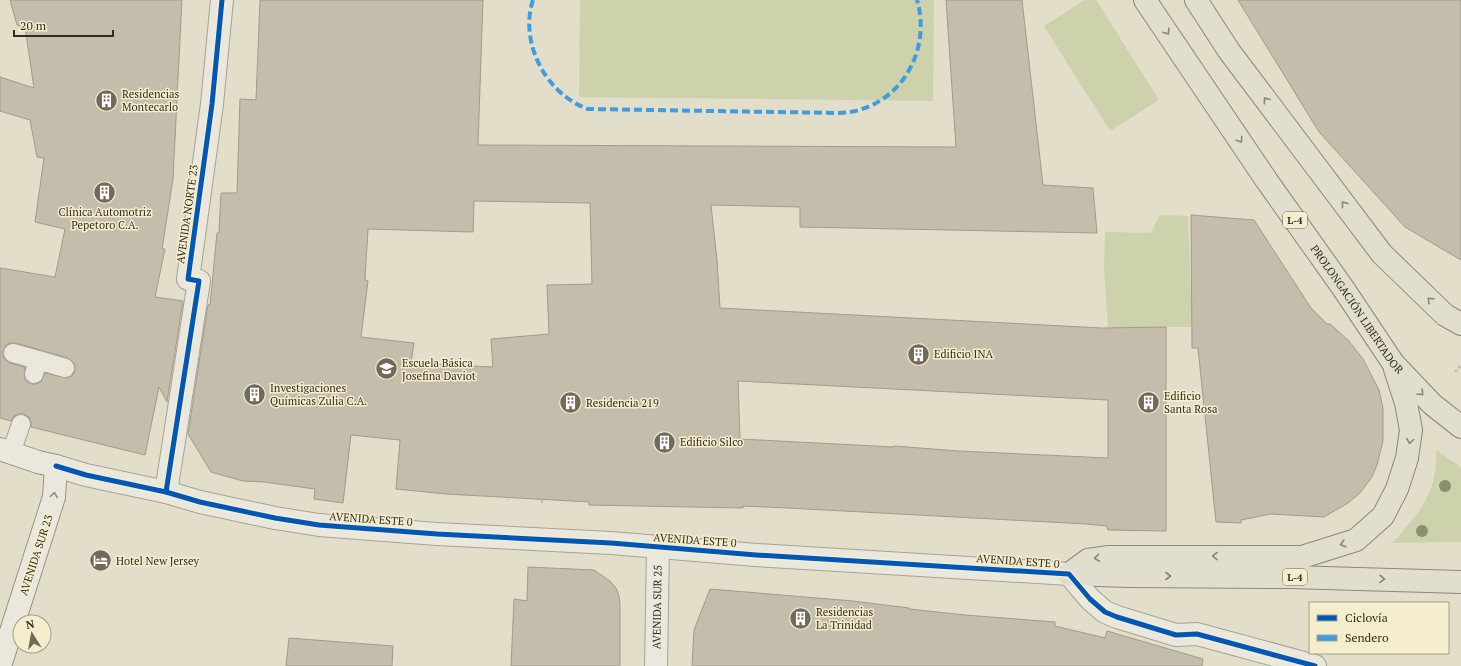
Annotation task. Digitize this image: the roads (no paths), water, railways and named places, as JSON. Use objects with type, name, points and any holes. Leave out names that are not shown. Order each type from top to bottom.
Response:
[{"type":"main road","name":"PROLONGACIÓN LIBERTADOR","points":[[1145,0],[1267,181],[1343,288],[1393,362],[1432,404],[1461,427]]},
{"type":"main road","points":[[1196,0],[1229,51],[1382,254],[1445,314],[1461,324]]},
{"type":"main road","points":[[1070,574],[1088,560],[1109,557],[1302,556],[1356,540],[1383,516],[1397,490],[1407,458],[1411,430],[1406,403],[1393,362]]},
{"type":"main road","name":"L-4","points":[[1070,574],[1290,577],[1461,582]]},
{"type":"street","name":"AVENIDA NORTE 23","points":[[166,492],[199,281],[188,279],[212,104],[222,0]]},
{"type":"street","name":"AVENIDA ESTE 0","points":[[6,451],[38,462],[86,475],[166,492],[200,502],[319,526],[611,543],[756,555],[1070,574],[1090,599],[1105,612],[1118,617],[1176,635],[1197,634],[1315,666]]},
{"type":"street","name":"AVENIDA SUR 23","points":[[0,666],[54,497],[56,466]]},
{"type":"street","name":"AVENIDA SUR 25","points":[[656,666],[658,547]]},
{"type":"lane","points":[[13,353],[36,367],[66,368]]},
{"type":"lane","points":[[6,451],[20,424]]},
{"type":"place","name":"Residencias Montecarlo","points":[[106,100]]},
{"type":"place","name":"Clínica Automotriz Pepetoro C.A.","points":[[105,192]]},
{"type":"place","name":"Edificio INA","points":[[919,354]]},
{"type":"place","name":"Escuela Básica Josefina Daviot","points":[[386,369]]},
{"type":"place","name":"Investigaciones Químicas Zulia C.A.","points":[[255,394]]},
{"type":"place","name":"Edificio Santa Rosa","points":[[1148,402]]},
{"type":"place","name":"Residencia 219","points":[[571,403]]},
{"type":"place","name":"Edificio Silco","points":[[665,442]]},
{"type":"place","name":"Hotel New Jersey","points":[[100,561]]},
{"type":"place","name":"Residencias La Trinidad","points":[[801,618]]}]
